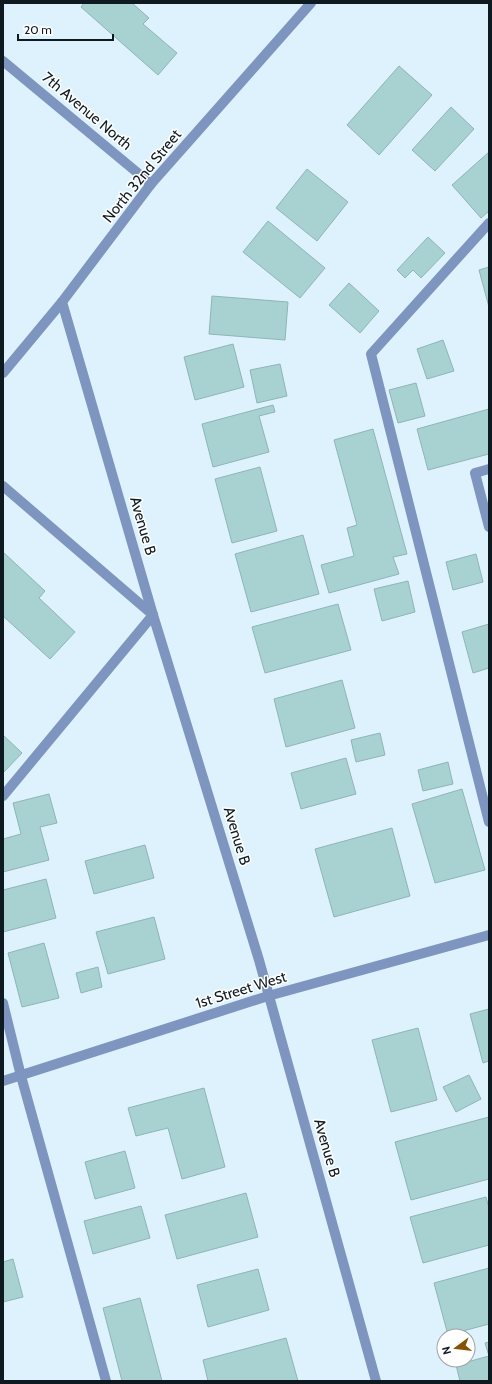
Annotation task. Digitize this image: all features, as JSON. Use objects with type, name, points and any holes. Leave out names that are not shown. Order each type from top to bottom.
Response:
[{"type":"street","name":"North 32nd Street","points":[[3,373],[62,302],[151,184],[311,3]]},
{"type":"street","name":"7th Avenue North","points":[[3,61],[151,184]]},
{"type":"street","points":[[489,223],[371,354],[489,822]]},
{"type":"street","name":"Avenue B","points":[[62,302],[153,615],[259,960],[376,1381]]},
{"type":"street","points":[[489,469],[475,473],[489,527]]},
{"type":"street","points":[[3,486],[153,615],[3,796]]},
{"type":"street","name":"1st Street West","points":[[3,1080],[21,1076],[268,996],[489,935]]},
{"type":"street","points":[[3,1003],[21,1076],[106,1381]]},
{"type":"building","points":[[84,3],[132,3],[149,18],[143,24],[177,53],[158,75],[81,7]]},
{"type":"building","points":[[399,66],[432,95],[379,155],[347,125]]},
{"type":"building","points":[[451,107],[474,129],[435,171],[412,150]]},
{"type":"building","points":[[489,152],[489,211],[481,218],[452,185]]},
{"type":"building","points":[[307,169],[348,202],[317,241],[276,208]]},
{"type":"building","points":[[268,221],[325,268],[300,298],[243,252]]},
{"type":"building","points":[[428,237],[445,253],[421,278],[413,270],[405,278],[397,270]]},
{"type":"building","points":[[489,267],[489,307],[479,270]]},
{"type":"building","points":[[349,283],[379,311],[360,333],[329,305]]},
{"type":"building","points":[[212,296],[288,302],[285,340],[209,334]]},
{"type":"building","points":[[443,340],[454,371],[427,379],[417,349]]},
{"type":"building","points":[[233,344],[244,387],[195,400],[184,357]]},
{"type":"building","points":[[280,364],[287,396],[257,403],[250,370]]},
{"type":"building","points":[[416,383],[425,416],[398,423],[389,390]]},
{"type":"building","points":[[273,405],[275,412],[259,416],[269,452],[213,467],[202,424]]},
{"type":"building","points":[[489,409],[489,454],[428,470],[417,429]]},
{"type":"building","points":[[373,429],[407,554],[393,557],[399,574],[329,593],[321,565],[354,556],[347,528],[357,525],[334,440]]},
{"type":"building","points":[[260,467],[277,531],[232,543],[215,479]]},
{"type":"building","points":[[303,535],[319,594],[251,612],[235,554]]},
{"type":"building","points":[[3,552],[45,591],[39,598],[75,632],[50,659],[3,616]]},
{"type":"building","points":[[476,554],[483,582],[453,590],[446,562]]},
{"type":"building","points":[[408,581],[415,612],[382,621],[374,589]]},
{"type":"building","points":[[338,604],[351,650],[265,673],[252,627]]},
{"type":"building","points":[[489,624],[489,668],[473,673],[462,632]]},
{"type":"building","points":[[342,680],[355,728],[286,747],[274,699]]},
{"type":"building","points":[[380,733],[385,755],[356,762],[351,740]]},
{"type":"building","points":[[3,735],[22,753],[3,773]]},
{"type":"building","points":[[346,758],[356,794],[301,809],[291,773]]},
{"type":"building","points":[[448,762],[453,784],[423,791],[418,770]]},
{"type":"building","points":[[462,789],[485,870],[435,883],[412,804]]},
{"type":"building","points":[[49,794],[57,823],[40,827],[49,860],[3,872],[3,839],[21,834],[13,803]]},
{"type":"building","points":[[392,828],[410,896],[334,917],[315,849]]},
{"type":"building","points":[[145,845],[154,878],[94,894],[85,861]]},
{"type":"building","points":[[46,879],[56,918],[3,932],[3,890]]},
{"type":"building","points":[[154,917],[165,959],[108,974],[96,932]]},
{"type":"building","points":[[44,943],[59,998],[22,1007],[8,953]]},
{"type":"building","points":[[98,967],[102,987],[81,993],[76,973]]},
{"type":"building","points":[[489,1009],[489,1061],[483,1063],[470,1014]]},
{"type":"building","points":[[418,1028],[437,1100],[391,1112],[372,1040]]},
{"type":"building","points":[[469,1075],[481,1099],[456,1112],[443,1087]]},
{"type":"building","points":[[204,1088],[225,1167],[182,1179],[168,1128],[136,1136],[128,1108]]},
{"type":"building","points":[[489,1117],[489,1179],[411,1200],[395,1142]]},
{"type":"building","points":[[125,1151],[135,1188],[95,1199],[85,1162]]},
{"type":"building","points":[[246,1193],[258,1237],[177,1259],[165,1215]]},
{"type":"building","points":[[486,1197],[489,1208],[489,1245],[423,1263],[410,1217]]},
{"type":"building","points":[[141,1206],[150,1238],[93,1254],[84,1221]]},
{"type":"building","points":[[13,1259],[23,1297],[3,1302],[3,1262]]},
{"type":"building","points":[[489,1268],[489,1324],[474,1328],[446,1328],[434,1283]]},
{"type":"building","points":[[258,1269],[269,1310],[208,1327],[197,1285]]},
{"type":"building","points":[[140,1298],[162,1381],[122,1381],[103,1308]]},
{"type":"building","points":[[286,1338],[298,1381],[208,1381],[203,1360]]},
{"type":"building","points":[[489,1342],[489,1356],[485,1343]]},
{"type":"building","points":[[489,1356],[489,1381],[460,1381],[457,1368],[476,1368],[476,1360]]}]
